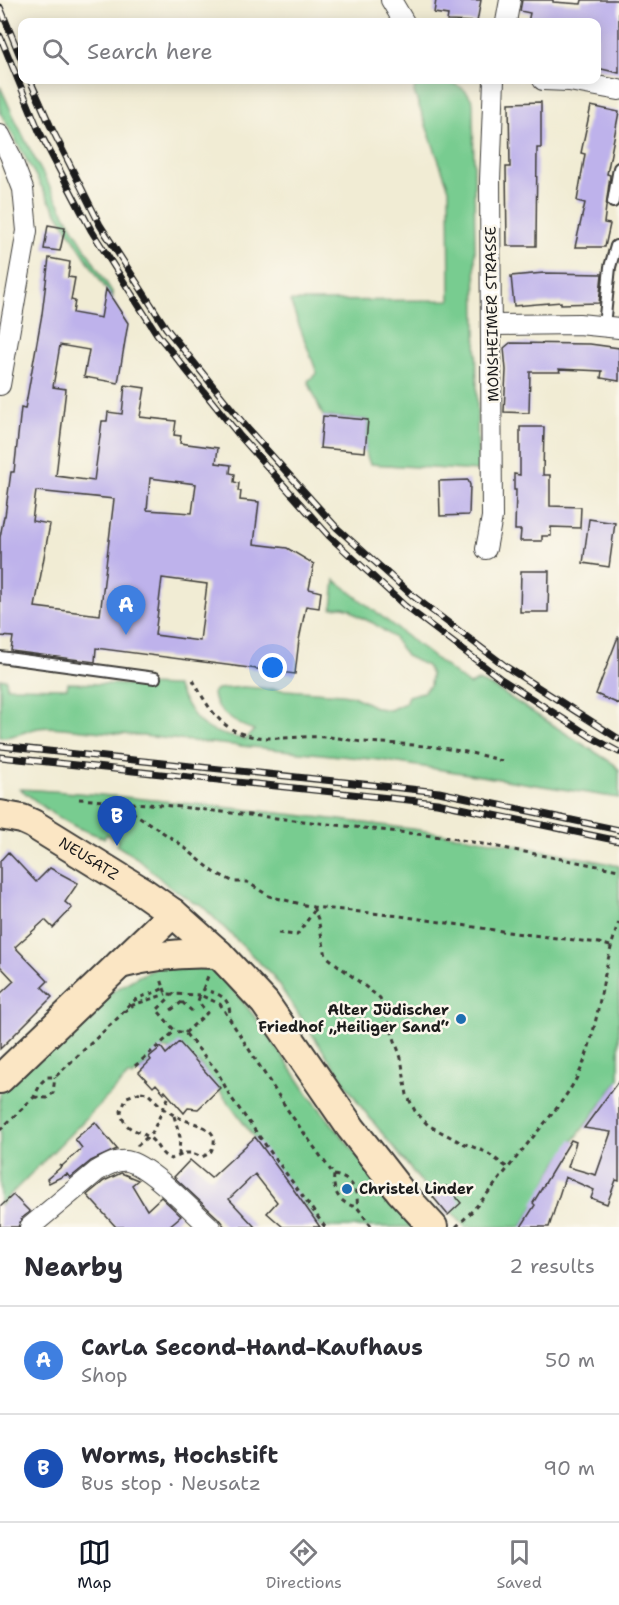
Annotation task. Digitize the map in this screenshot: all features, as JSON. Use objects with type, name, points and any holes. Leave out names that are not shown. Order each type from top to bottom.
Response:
[{"type":"street","points":[[391,0],[402,18]]},
{"type":"street","points":[[507,18],[510,0]]},
{"type":"street","name":"MONSHEIMER STRASSE","points":[[486,549],[492,517],[490,180],[494,84]]},
{"type":"street","points":[[586,84],[619,90]]},
{"type":"street","points":[[0,135],[18,172],[23,189],[27,231],[0,386]]},
{"type":"street","points":[[492,325],[553,324],[611,327]]},
{"type":"street","name":"NEUSATZ","points":[[7,813],[33,824],[143,892],[173,913],[219,954],[265,1003],[351,1128],[400,1191],[432,1227]]},
{"type":"street","points":[[0,1079],[173,913]]},
{"type":"street","points":[[118,964],[150,956],[219,954]]},
{"type":"street","points":[[30,1227],[97,1171],[116,1162],[128,1161],[148,1172],[210,1227]]},
{"type":"lane","points":[[613,202],[619,168]]},
{"type":"lane","points":[[611,327],[610,267],[616,246]]},
{"type":"lane","points":[[0,657],[155,678]]},
{"type":"path","points":[[193,680],[212,712],[221,722],[240,733],[267,738],[326,737],[363,742],[389,742],[435,749],[462,750],[502,761]]},
{"type":"path","points":[[79,799],[162,805],[451,838],[619,870]]},
{"type":"path","points":[[117,802],[179,843],[201,863],[226,879],[234,882],[247,882],[268,896],[299,902],[314,909],[400,916],[610,946]]},
{"type":"path","points":[[278,933],[297,934],[314,909]]},
{"type":"path","points":[[314,909],[326,956],[376,994],[383,1003],[401,1058],[407,1095],[415,1111],[428,1125],[460,1142],[486,1152],[507,1168]]},
{"type":"path","points":[[456,1227],[480,1203],[558,1105],[580,1072],[592,1036],[610,946],[619,922]]},
{"type":"path","points":[[159,972],[166,994]]},
{"type":"path","points":[[121,1015],[133,999],[164,988]]},
{"type":"path","points":[[185,1032],[207,1012],[198,1001],[203,988],[223,997],[230,1005],[230,1019]]},
{"type":"path","points":[[174,993],[157,1010],[175,1031],[185,1032],[217,1071],[230,1096],[326,1227]]},
{"type":"path","points":[[34,1097],[47,1098],[52,1094],[55,1077],[133,1005],[166,994],[200,995],[220,1004],[289,1112],[334,1175],[334,1190],[338,1197],[349,1206],[357,1207]]},
{"type":"path","points":[[171,1010],[182,1002],[183,994]]},
{"type":"path","points":[[182,1002],[192,1011]]},
{"type":"path","points":[[135,1066],[175,1031]]},
{"type":"path","points":[[0,1130],[34,1097],[40,1083],[46,1077],[55,1077]]},
{"type":"path","points":[[133,1093],[147,1093],[174,1116],[207,1128],[213,1136],[214,1143],[210,1153],[198,1157],[192,1153],[186,1153],[171,1159],[166,1157],[148,1138],[132,1131],[126,1125],[122,1117],[123,1103],[133,1093]]},
{"type":"path","points":[[128,1161],[133,1149],[148,1138],[157,1125],[170,1096]]},
{"type":"path","points":[[174,1116],[179,1129],[178,1157]]},
{"type":"path","points":[[334,1175],[341,1176],[353,1185],[357,1192],[357,1207],[372,1227]]},
{"type":"green space","points":[[415,84],[453,84],[463,89],[473,103],[478,471],[370,464],[365,452],[368,420],[323,416],[308,381],[317,373],[290,301],[450,300],[449,189],[414,92]]},
{"type":"green space","points":[[0,86],[38,165],[112,292],[113,300],[49,200],[0,112]]},
{"type":"green space","points":[[335,580],[469,685],[478,681],[495,688],[614,764],[619,770],[619,798],[380,760],[55,727],[42,727],[0,737],[0,679],[6,679],[7,687],[67,688],[68,683],[176,686],[189,709],[202,724],[219,733],[246,739],[254,730],[234,721],[221,711],[214,699],[213,692],[217,689],[243,687],[342,694],[353,696],[377,708],[390,710],[405,703],[408,696],[423,692],[430,686],[431,675],[427,666],[406,656],[394,638],[373,623],[358,616],[350,609],[332,608]]},
{"type":"green space","name":"Alter Jüdischer Friedhof „Heiliger Sand“","points":[[20,789],[135,798],[389,826],[528,847],[619,866],[619,1080],[557,1163],[521,1227],[465,1227],[452,1212],[445,1212],[362,1108],[272,975],[200,904],[194,903],[166,884],[137,858],[116,845],[118,841],[107,834],[104,838],[76,827],[53,814]]},
{"type":"green space","points":[[158,967],[208,968],[226,981],[263,1027],[308,1094],[415,1227],[320,1227],[199,1063],[161,1048],[132,1077],[129,1075],[0,1205],[0,1093],[93,1003]]},
{"type":"building","points":[[436,0],[481,0],[478,18],[448,18],[448,15],[434,13]]},
{"type":"building","points":[[522,0],[553,0],[553,2],[581,4],[582,0],[619,0],[619,73],[601,69],[601,18],[529,18],[530,13],[520,11]]},
{"type":"building","points":[[541,102],[541,148],[537,148],[536,246],[507,246],[506,167],[510,167],[509,103]]},
{"type":"building","points":[[591,106],[619,112],[607,174],[610,175],[604,223],[610,224],[605,247],[575,247],[585,203],[577,201],[585,154],[581,153]]},
{"type":"building","points":[[48,225],[65,228],[60,251],[44,249]]},
{"type":"building","points":[[49,258],[70,262],[68,277],[75,278],[71,300],[75,301],[73,313],[101,318],[106,289],[128,323],[118,383],[84,377],[89,350],[60,345],[53,387],[66,389],[56,476],[94,481],[102,421],[107,421],[108,412],[122,414],[125,385],[145,388],[140,417],[176,421],[174,435],[181,436],[180,443],[218,448],[216,463],[231,465],[230,473],[235,474],[234,482],[239,483],[240,500],[259,502],[254,544],[287,548],[314,564],[309,589],[321,592],[319,608],[306,606],[295,674],[96,648],[95,662],[11,651],[13,637],[0,636],[0,537],[11,472],[14,472],[21,408],[25,409],[42,314]],"holes":[[[150,478],[196,484],[192,513],[147,510]],[[36,491],[114,499],[100,615],[35,607],[50,524],[32,521]],[[162,578],[207,584],[200,641],[155,635]]]},
{"type":"building","points":[[544,273],[602,274],[599,303],[561,304],[561,302],[514,306],[511,276]]},
{"type":"building","points":[[510,343],[590,344],[619,348],[619,381],[601,378],[602,371],[559,369],[560,372],[530,372],[529,413],[504,412],[506,370],[504,348]]},
{"type":"building","points":[[323,416],[368,420],[365,452],[320,448]]},
{"type":"building","points":[[520,427],[544,427],[543,475],[550,475],[550,506],[581,507],[580,528],[551,527],[551,536],[542,536],[542,541],[520,541],[521,530],[515,530],[514,474],[520,475]]},
{"type":"building","points":[[468,480],[470,485],[469,515],[440,516],[439,481]]},
{"type":"building","points":[[589,519],[615,523],[609,567],[583,563]]},
{"type":"building","points":[[521,571],[549,571],[548,612],[520,612]]},
{"type":"building","points":[[619,637],[619,704],[596,694]]},
{"type":"building","points":[[8,852],[36,882],[50,868],[78,883],[65,902],[72,908],[53,928],[45,920],[15,947],[48,981],[42,987],[52,997],[0,1049],[0,994],[14,981],[0,966],[0,861]]},
{"type":"building","points":[[179,1042],[220,1088],[198,1109],[188,1108],[184,1113],[165,1091],[164,1093],[156,1084],[153,1087],[139,1072],[151,1060],[149,1057],[161,1047],[166,1054]]},
{"type":"building","points":[[619,1080],[619,1181],[616,1180],[607,1204],[591,1198],[594,1190],[565,1177],[549,1227],[521,1227],[571,1140],[576,1142],[568,1167],[596,1175],[611,1132],[584,1128]]},
{"type":"building","points":[[95,1122],[117,1149],[91,1161],[70,1178],[67,1174],[49,1183],[47,1179],[61,1167],[59,1165],[62,1166],[82,1148],[75,1139]]},
{"type":"building","points":[[255,1137],[320,1227],[283,1227],[267,1213],[277,1202],[255,1174],[229,1199],[255,1227],[225,1227],[174,1177],[190,1160],[211,1178]]},
{"type":"building","points":[[121,1173],[138,1180],[132,1185],[147,1210],[161,1197],[181,1216],[168,1227],[116,1227],[87,1195],[104,1181]]},
{"type":"building","points":[[446,1186],[455,1192],[461,1203],[448,1215],[433,1197]]},
{"type":"building","points":[[13,1195],[30,1212],[22,1218],[18,1227],[0,1227],[0,1207]]},
{"type":"railway","points":[[0,7],[18,51]]},
{"type":"railway","points":[[0,36],[18,80]]},
{"type":"railway","points":[[20,84],[39,131],[91,230],[157,334],[239,435],[329,536],[405,606],[501,679],[619,752]]},
{"type":"railway","points":[[32,84],[100,225],[166,328],[247,428],[337,528],[413,596],[508,668],[619,739]]},
{"type":"railway","points":[[0,746],[439,792],[619,830]]},
{"type":"railway","points":[[0,757],[437,803],[619,841]]},
{"type":"place","name":"CarLa Second-Hand-Kaufhaus","points":[[126,635]]},
{"type":"place","name":"Worms, Hochstift","points":[[117,846]]},
{"type":"place","name":"Alter Jüdischer Friedhof „Heiliger Sand“","points":[[461,1019]]},
{"type":"place","name":"Christel Linder","points":[[347,1189]]}]
